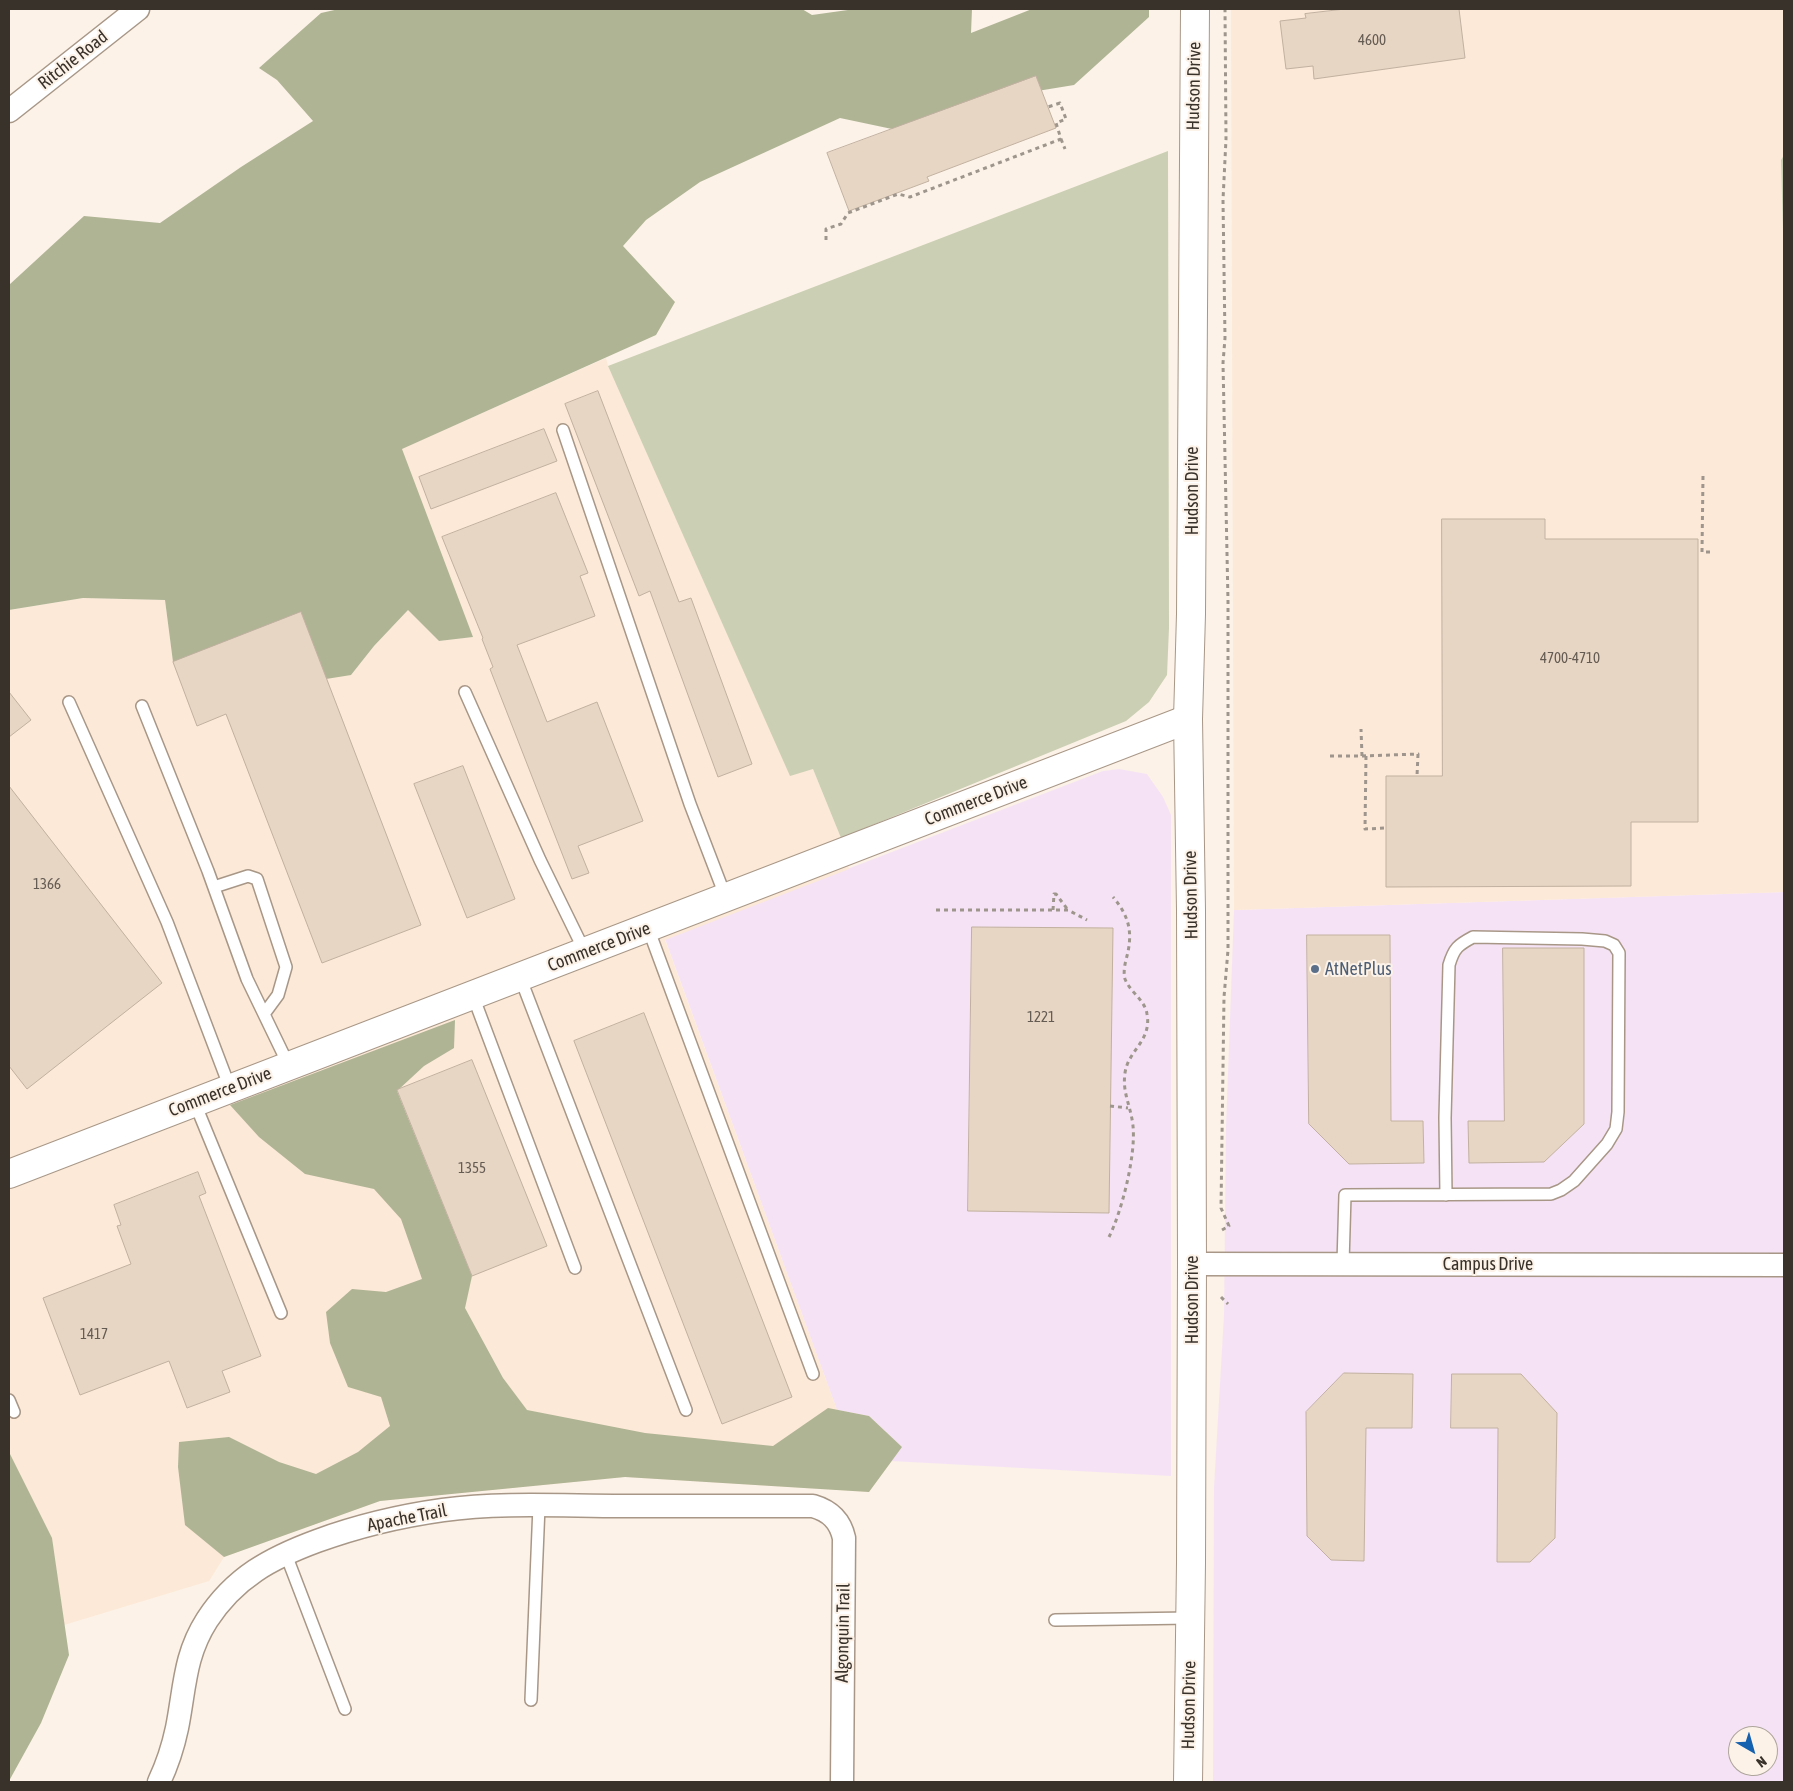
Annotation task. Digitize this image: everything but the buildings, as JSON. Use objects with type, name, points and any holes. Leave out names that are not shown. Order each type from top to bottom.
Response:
[{"type":"main road","name":"Hudson Drive","points":[[1188,1782],[1192,1264],[1191,910],[1188,719],[1191,604],[1195,9]]},
{"type":"main road","name":"Commerce Drive","points":[[9,1174],[1188,719]]},
{"type":"street","name":"Ritchie Road","points":[[9,111],[138,9]]},
{"type":"street","name":"Campus Drive","points":[[1192,1264],[1784,1265]]},
{"type":"street","name":"Apache Trail","points":[[159,1782],[172,1750],[190,1654],[204,1626],[219,1603],[233,1588],[266,1563],[285,1552],[338,1533],[390,1519],[474,1507],[807,1506]]},
{"type":"street","name":"Algonquin Trail","points":[[807,1506],[832,1514],[842,1529],[844,1538],[842,1782]]},
{"type":"lane","points":[[563,430],[690,804],[726,898]]},
{"type":"lane","points":[[464,692],[540,860],[585,952]]},
{"type":"lane","points":[[69,702],[167,922],[230,1088]]},
{"type":"lane","points":[[142,706],[214,887],[247,979],[289,1066]]},
{"type":"lane","points":[[214,887],[248,876],[257,879],[286,967],[278,995],[264,1014]]},
{"type":"lane","points":[[648,928],[813,1374]]},
{"type":"lane","points":[[1343,1264],[1345,1196],[1551,1194],[1574,1181],[1607,1144],[1616,1129],[1618,1112],[1619,953],[1614,944],[1606,941],[1582,939],[1473,937],[1460,944],[1453,952],[1449,966],[1445,1118],[1446,1195]]},
{"type":"lane","points":[[520,977],[686,1410]]},
{"type":"lane","points":[[473,996],[575,1268]]},
{"type":"lane","points":[[194,1101],[280,1313]]},
{"type":"lane","points":[[9,1400],[14,1412]]},
{"type":"lane","points":[[531,1700],[539,1506]]},
{"type":"lane","points":[[285,1552],[345,1709]]},
{"type":"lane","points":[[1055,1620],[1190,1618]]},
{"type":"path","points":[[1222,1230],[1229,1226],[1221,1208],[1224,997],[1228,950],[1228,601],[1224,363],[1225,9]]},
{"type":"path","points":[[1048,107],[1060,103],[1066,119],[1056,123],[1065,149]]},
{"type":"path","points":[[826,240],[826,229],[841,224],[848,213],[898,194],[910,197],[1061,139]]},
{"type":"path","points":[[1703,476],[1702,552],[1711,552]]},
{"type":"path","points":[[1361,729],[1364,756],[1365,829],[1386,828]]},
{"type":"path","points":[[1330,756],[1418,754],[1417,776]]},
{"type":"path","points":[[1054,910],[1053,897],[1056,894],[1068,910],[1087,920]]},
{"type":"path","points":[[1109,1237],[1116,1223],[1133,1149],[1133,1125],[1124,1086],[1126,1067],[1134,1051],[1145,1038],[1147,1014],[1143,1004],[1124,978],[1131,942],[1129,925],[1122,908],[1113,897]]},
{"type":"path","points":[[936,910],[1068,910]]},
{"type":"path","points":[[1110,1106],[1128,1108]]},
{"type":"path","points":[[1221,1298],[1228,1304]]},
{"type":"shaded area","points":[[1231,9],[1784,9],[1784,155],[1781,161],[1784,268],[1784,892],[1234,910]]},
{"type":"shaded area","points":[[606,358],[790,775],[813,769],[841,838],[849,869],[665,940],[837,1410],[869,1416],[902,1447],[869,1492],[625,1477],[380,1501],[224,1557],[209,1581],[64,1625],[9,1630],[9,610],[83,598],[165,600],[173,662],[301,612],[351,675],[374,646],[408,610],[439,641],[472,637],[401,449]]},
{"type":"shaded area","points":[[1119,769],[1147,774],[1163,797],[1171,815],[1171,1476],[891,1461],[901,1447],[869,1416],[837,1410],[665,939],[1103,771]]},
{"type":"shaded area","points":[[1784,892],[1784,1782],[1213,1782],[1214,1487],[1224,1315],[1226,1127],[1234,910]]},
{"type":"green space","points":[[339,9],[802,9],[812,15],[855,9],[972,9],[971,33],[1032,9],[1149,9],[1149,17],[1074,85],[964,103],[892,129],[840,118],[700,182],[646,220],[623,246],[675,302],[656,335],[402,449],[473,637],[439,641],[408,610],[374,646],[351,675],[326,679],[301,612],[173,662],[165,600],[83,598],[9,610],[9,285],[84,216],[160,223],[241,167],[313,121],[277,80],[259,68],[321,13]]},
{"type":"green space","points":[[1168,151],[1169,628],[1167,675],[1149,702],[1126,721],[841,838],[813,769],[790,776],[608,366]]},
{"type":"green space","points":[[1784,155],[1784,268],[1781,160]]},
{"type":"green space","points":[[455,1020],[454,1048],[424,1066],[397,1091],[472,1276],[465,1308],[503,1378],[527,1410],[645,1433],[773,1446],[828,1408],[869,1416],[902,1447],[869,1492],[625,1477],[380,1501],[224,1557],[185,1525],[178,1467],[179,1442],[229,1437],[279,1462],[316,1474],[358,1452],[390,1426],[381,1397],[348,1387],[330,1343],[326,1312],[352,1289],[386,1292],[422,1279],[401,1219],[374,1189],[305,1174],[259,1137],[230,1105]]},
{"type":"green space","points":[[9,1452],[52,1538],[69,1655],[41,1723],[9,1781]]},
{"type":"place","name":"AtNetPlus","points":[[1315,969]]}]
